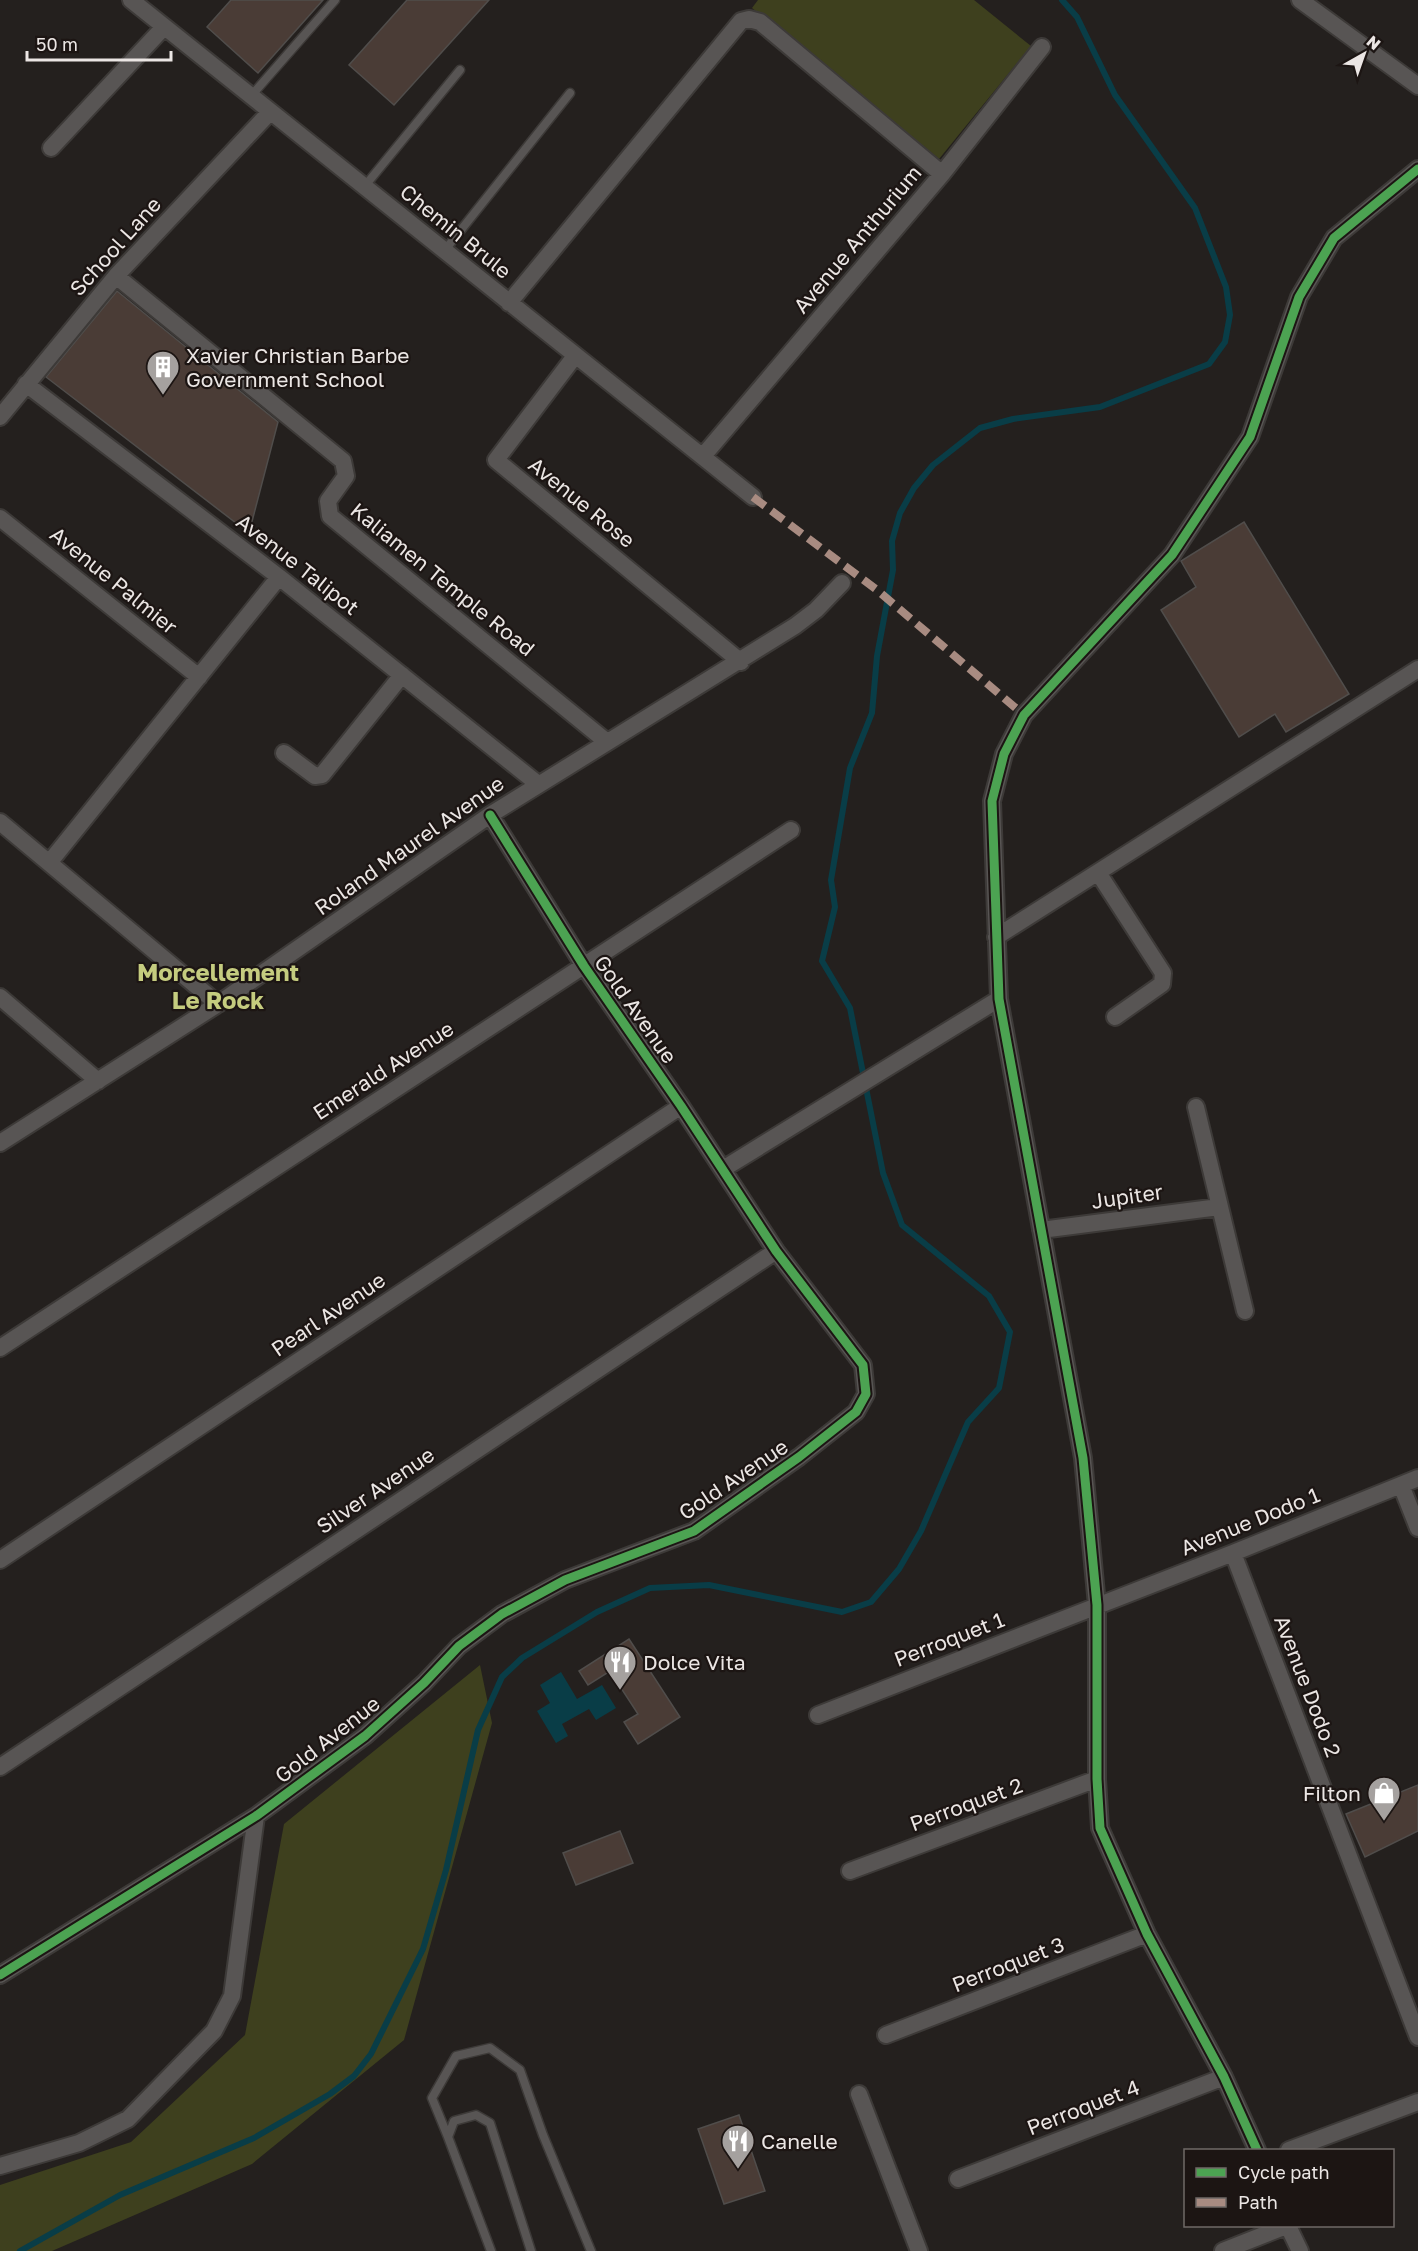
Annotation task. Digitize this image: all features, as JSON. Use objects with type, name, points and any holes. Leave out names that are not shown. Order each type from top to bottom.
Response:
[{"type":"street","name":"Chemin Brule","points":[[131,0],[753,497]]},
{"type":"street","points":[[1300,0],[1418,86]]},
{"type":"street","points":[[509,303],[741,21],[749,18],[760,22],[942,174]]},
{"type":"street","points":[[51,148],[164,27]]},
{"type":"street","name":"Avenue Anthurium","points":[[703,456],[942,174],[1042,47]]},
{"type":"street","name":"School Lane","points":[[0,417],[116,276],[270,112]]},
{"type":"street","points":[[1256,2149],[1224,2077],[1146,1934],[1100,1828],[1097,1779],[1097,1605],[1083,1458],[999,999],[992,801],[1004,754],[1024,715],[1172,555],[1244,447],[1250,437],[1299,297],[1334,238],[1418,169]]},
{"type":"street","name":"Kaliamen Temple Road","points":[[116,276],[343,461],[346,476],[328,501],[330,516],[607,742]]},
{"type":"street","name":"Avenue Rose","points":[[575,356],[495,460],[741,662]]},
{"type":"street","name":"Avenue Talipot","points":[[26,384],[279,578],[538,784]]},
{"type":"street","name":"Avenue Palmier","points":[[0,518],[199,677]]},
{"type":"street","points":[[49,863],[279,578]]},
{"type":"street","name":"Roland Maurel Avenue","points":[[0,1143],[218,1004],[490,815],[741,662],[795,626],[842,583]]},
{"type":"street","points":[[996,937],[1099,874],[1418,669]]},
{"type":"street","points":[[284,753],[315,776],[322,775],[402,675]]},
{"type":"street","name":"Gold Avenue","points":[[0,1975],[256,1816],[365,1736],[424,1683],[459,1646],[502,1614],[565,1580],[694,1530],[799,1457],[856,1412],[866,1394],[863,1365],[776,1251],[723,1168],[584,966],[490,815]]},
{"type":"street","points":[[0,822],[218,1004]]},
{"type":"street","name":"Emerald Avenue","points":[[0,1348],[791,830]]},
{"type":"street","points":[[1099,874],[1163,973],[1162,984],[1115,1017]]},
{"type":"street","points":[[0,998],[98,1081]]},
{"type":"street","points":[[723,1168],[840,1099],[999,999]]},
{"type":"street","name":"Pearl Avenue","points":[[0,1560],[681,1106]]},
{"type":"street","points":[[1196,1107],[1245,1311]]},
{"type":"street","name":"Jupiter","points":[[1041,1230],[1219,1207]]},
{"type":"street","name":"Silver Avenue","points":[[0,1767],[776,1251]]},
{"type":"street","name":"Avenue Dodo 1","points":[[1097,1605],[1418,1478]]},
{"type":"street","points":[[1401,1485],[1418,1528]]},
{"type":"street","name":"Avenue Dodo 2","points":[[1233,1553],[1418,2037]]},
{"type":"street","name":"Perroquet 1","points":[[818,1715],[1097,1605]]},
{"type":"street","name":"Perroquet 2","points":[[850,1871],[1097,1779]]},
{"type":"street","points":[[0,2166],[79,2143],[128,2119],[214,2031],[232,1996],[256,1816]]},
{"type":"street","name":"Perroquet 3","points":[[885,2035],[1146,1934]]},
{"type":"street","name":"Perroquet 4","points":[[958,2179],[1224,2077]]},
{"type":"street","points":[[859,2094],[920,2251]]},
{"type":"street","points":[[1294,2149],[1418,2102]]},
{"type":"street","points":[[1223,2251],[1284,2227]]},
{"type":"street","points":[[1288,2227],[1300,2251]]},
{"type":"lane","points":[[251,96],[335,0]]},
{"type":"lane","points":[[364,187],[460,70]]},
{"type":"lane","points":[[445,250],[570,93]]},
{"type":"lane","points":[[491,2251],[432,2098],[456,2056],[490,2048],[520,2070],[543,2135],[591,2251]]},
{"type":"lane","points":[[448,2137],[454,2121],[476,2115],[490,2123],[531,2251]]},
{"type":"green space","points":[[758,0],[974,0],[1031,46],[939,159],[752,8]]},
{"type":"green space","points":[[480,1665],[492,1723],[404,2040],[252,2164],[52,2251],[0,2251],[0,2185],[131,2142],[245,2035],[284,1824]]},
{"type":"water","points":[[561,1672],[577,1699],[602,1685],[616,1708],[596,1720],[589,1709],[562,1724],[568,1736],[556,1743],[537,1711],[550,1703],[540,1685]]},
{"type":"building","points":[[231,0],[323,0],[258,73],[207,27]]},
{"type":"building","points":[[407,0],[489,0],[394,105],[349,65]]},
{"type":"building","name":"Xavier Christian Barbe Government School","points":[[117,291],[278,422],[249,533],[46,377]]},
{"type":"building","points":[[1244,522],[1349,694],[1286,732],[1275,714],[1239,737],[1161,610],[1196,587],[1181,561]]},
{"type":"building","points":[[629,1639],[680,1717],[638,1744],[624,1722],[638,1714],[610,1671],[588,1685],[579,1671]]},
{"type":"building","name":"Filton","points":[[1418,1785],[1418,1831],[1365,1857],[1346,1814]]},
{"type":"building","points":[[620,1831],[633,1863],[576,1885],[563,1853]]},
{"type":"building","points":[[739,2115],[765,2191],[724,2204],[698,2129]]},
{"type":"waterway","points":[[20,2251],[120,2195],[254,2138],[330,2094],[354,2076],[371,2054],[423,1949],[446,1870],[478,1730],[502,1677],[522,1658],[597,1612],[650,1588],[709,1585],[842,1612],[871,1602],[899,1569],[921,1531],[968,1422],[999,1388],[1010,1332],[989,1296],[902,1225],[883,1173],[850,1008],[822,961],[835,907],[831,880],[850,768],[872,713],[877,656],[893,570],[892,541],[900,513],[914,488],[933,465],[980,428],[1013,419],[1100,407],[1209,364],[1225,342],[1230,315],[1226,287],[1195,208],[1115,95],[1077,17],[1062,0]]},
{"type":"marked path","points":[[753,497],[877,590],[1024,715]]},
{"type":"cycle path","points":[[1257,2149],[1224,2077],[1147,1934],[1100,1828],[1097,1779],[1097,1605],[1083,1458],[999,999],[992,801],[1004,754],[1024,715],[1172,555],[1250,437],[1299,297],[1334,238],[1418,169]]},
{"type":"cycle path","points":[[0,1975],[256,1816],[365,1736],[424,1683],[459,1646],[502,1614],[565,1580],[694,1531],[799,1457],[856,1412],[866,1394],[863,1365],[776,1251],[681,1106],[584,966],[490,815]]},
{"type":"place","name":"Xavier Christian Barbe Government School","points":[[163,396]]},
{"type":"place","name":"Dolce Vita","points":[[620,1691]]},
{"type":"place","name":"Filton","points":[[1384,1822]]},
{"type":"place","name":"Canelle","points":[[738,2170]]},
{"type":"district","name":"Morcellement Le Rock","points":[[218,985]]}]
